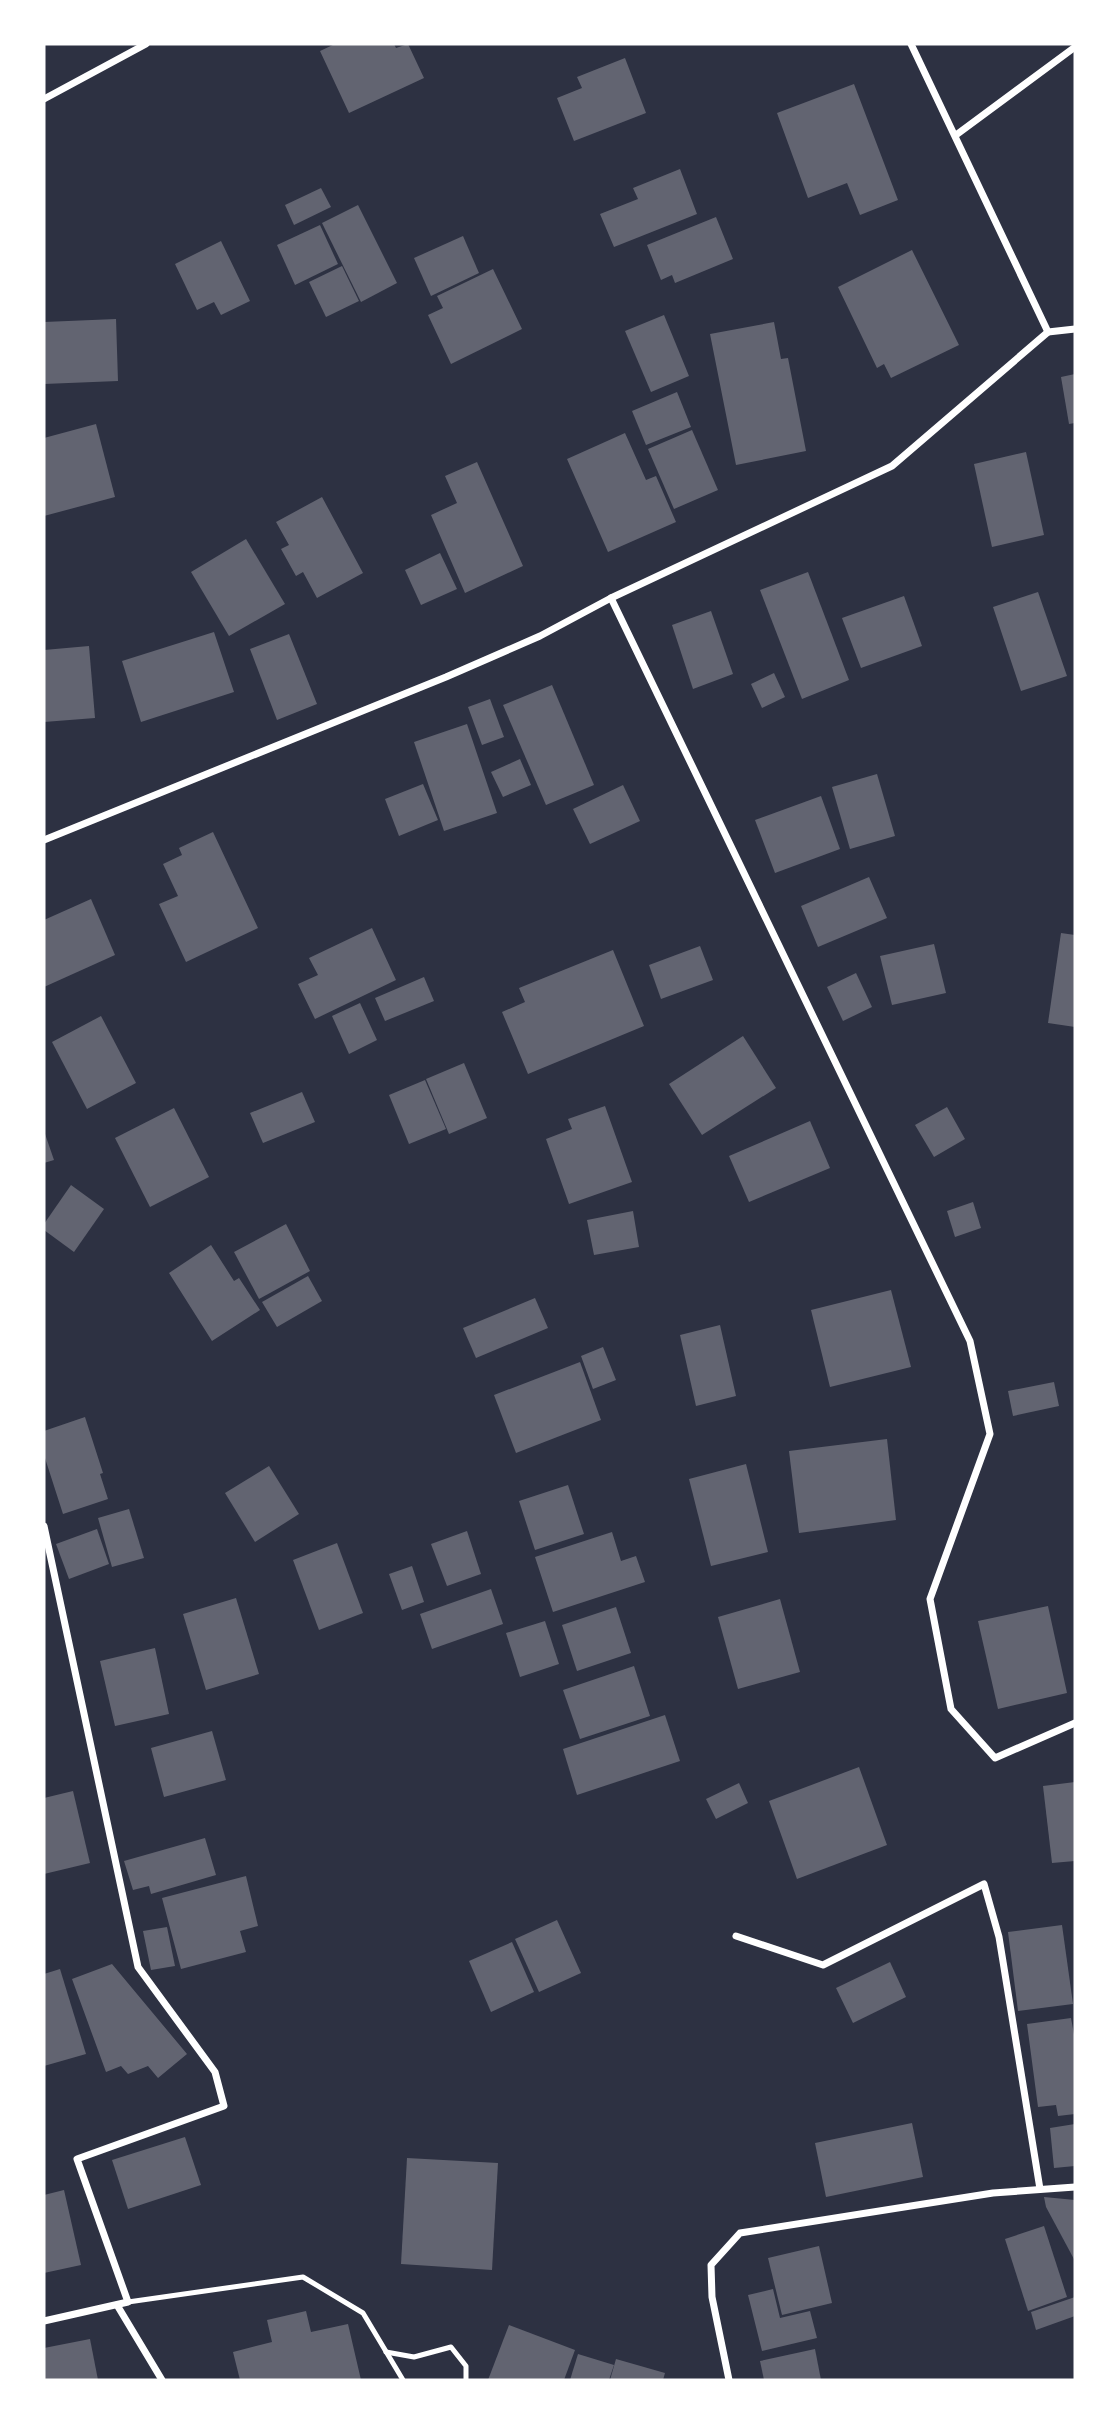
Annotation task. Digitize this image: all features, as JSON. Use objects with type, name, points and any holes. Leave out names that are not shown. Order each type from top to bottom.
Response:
[{"type":"street","points":[[44,99],[146,44]]},
{"type":"street","points":[[911,44],[1048,332]]},
{"type":"street","points":[[956,135],[1075,47]]},
{"type":"street","points":[[44,840],[446,677],[540,636],[611,598],[892,466],[1048,332],[1075,329]]},
{"type":"street","points":[[611,598],[970,1341],[990,1434],[930,1599],[951,1709],[995,1758],[1075,1723]]},
{"type":"street","points":[[44,1525],[138,1967],[215,2072],[224,2106],[77,2159],[128,2302],[44,2321]]},
{"type":"street","points":[[736,1936],[823,1965],[984,1884],[999,1937],[1040,2189]]},
{"type":"street","points":[[729,2380],[712,2297],[711,2265],[740,2234],[993,2193],[1075,2187]]},
{"type":"street","points":[[117,2305],[162,2380]]},
{"type":"lane","points":[[128,2302],[303,2277],[363,2314],[402,2380]]},
{"type":"lane","points":[[386,2352],[414,2357],[451,2347],[466,2366],[466,2380]]},
{"type":"building","points":[[335,44],[394,44],[396,48],[408,44],[424,78],[349,113],[320,51]]},
{"type":"building","points":[[625,58],[646,113],[574,141],[557,98],[582,88],[577,77]]},
{"type":"building","points":[[854,84],[898,200],[860,215],[847,183],[808,198],[777,113]]},
{"type":"building","points":[[680,169],[697,214],[614,247],[600,214],[638,199],[633,188]]},
{"type":"building","points":[[321,188],[331,207],[294,225],[285,205]]},
{"type":"building","points":[[358,205],[397,283],[361,302],[322,223]]},
{"type":"building","points":[[716,217],[733,259],[675,283],[672,275],[661,280],[647,245]]},
{"type":"building","points":[[320,225],[338,264],[295,285],[277,245]]},
{"type":"building","points":[[463,236],[479,273],[431,296],[414,258]]},
{"type":"building","points":[[221,241],[250,301],[221,315],[214,302],[197,310],[175,264]]},
{"type":"building","points":[[912,250],[959,345],[891,378],[884,364],[877,368],[838,287]]},
{"type":"building","points":[[342,266],[359,301],[326,317],[309,282]]},
{"type":"building","points":[[493,269],[522,329],[451,364],[428,315],[443,308],[437,296]]},
{"type":"building","points":[[664,315],[689,376],[651,392],[625,331]]},
{"type":"building","points":[[116,319],[118,381],[44,384],[44,322]]},
{"type":"building","points":[[774,322],[781,359],[788,358],[806,451],[736,465],[710,334]]},
{"type":"building","points":[[1075,374],[1075,423],[1069,424],[1061,377]]},
{"type":"building","points":[[677,392],[691,427],[646,445],[632,411]]},
{"type":"building","points":[[96,424],[115,497],[44,516],[44,438]]},
{"type":"building","points":[[692,430],[718,490],[674,509],[648,449]]},
{"type":"building","points":[[625,433],[646,480],[656,476],[676,522],[608,552],[567,459]]},
{"type":"building","points":[[1026,452],[1044,535],[992,547],[974,464]]},
{"type":"building","points":[[477,462],[523,566],[465,593],[431,515],[457,503],[445,476]]},
{"type":"building","points":[[322,497],[363,573],[317,598],[303,572],[296,576],[281,549],[289,545],[276,522]]},
{"type":"building","points":[[246,539],[285,604],[229,636],[191,572]]},
{"type":"building","points":[[440,553],[457,589],[421,605],[405,570]]},
{"type":"building","points":[[808,572],[849,680],[802,699],[760,590]]},
{"type":"building","points":[[1038,592],[1067,676],[1021,691],[993,607]]},
{"type":"building","points":[[904,596],[922,646],[861,668],[842,618]]},
{"type":"building","points":[[711,611],[733,674],[693,689],[672,625]]},
{"type":"building","points":[[214,632],[234,692],[141,722],[122,661]]},
{"type":"building","points":[[289,634],[317,704],[277,720],[250,649]]},
{"type":"building","points":[[89,646],[95,718],[44,722],[44,650]]},
{"type":"building","points":[[774,673],[785,697],[762,708],[751,684]]},
{"type":"building","points":[[552,685],[594,785],[546,805],[503,705]]},
{"type":"building","points":[[490,699],[504,737],[482,745],[468,707]]},
{"type":"building","points":[[467,724],[497,813],[444,831],[414,742]]},
{"type":"building","points":[[520,759],[531,785],[503,797],[491,772]]},
{"type":"building","points":[[877,774],[895,836],[850,849],[832,787]]},
{"type":"building","points":[[423,784],[438,820],[399,836],[385,799]]},
{"type":"building","points":[[623,785],[640,821],[590,844],[573,809]]},
{"type":"building","points":[[821,796],[840,849],[775,873],[755,820]]},
{"type":"building","points":[[213,832],[258,928],[186,962],[159,904],[178,896],[163,864],[182,855],[179,848]]},
{"type":"building","points":[[869,877],[887,918],[818,947],[801,906]]},
{"type":"building","points":[[91,899],[115,955],[44,987],[44,920]]},
{"type":"building","points":[[372,928],[396,980],[315,1019],[298,984],[318,975],[309,958]]},
{"type":"building","points":[[1061,933],[1075,935],[1075,1027],[1048,1023]]},
{"type":"building","points":[[934,944],[946,993],[892,1005],[880,956]]},
{"type":"building","points":[[700,946],[713,980],[661,999],[649,965]]},
{"type":"building","points":[[613,950],[644,1026],[528,1074],[502,1012],[525,1002],[519,988]]},
{"type":"building","points":[[856,973],[872,1007],[843,1021],[827,987]]},
{"type":"building","points":[[424,977],[434,1001],[385,1021],[375,998]]},
{"type":"building","points":[[360,1003],[377,1040],[349,1054],[332,1016]]},
{"type":"building","points":[[101,1016],[136,1083],[87,1109],[52,1042]]},
{"type":"building","points":[[743,1036],[776,1088],[702,1135],[669,1084]]},
{"type":"building","points":[[464,1063],[487,1118],[449,1134],[426,1079]]},
{"type":"building","points":[[425,1080],[446,1129],[409,1144],[389,1095]]},
{"type":"building","points":[[302,1092],[315,1122],[263,1143],[250,1113]]},
{"type":"building","points":[[605,1106],[632,1182],[569,1204],[546,1139],[572,1129],[568,1119]]},
{"type":"building","points":[[947,1107],[965,1139],[934,1157],[915,1125]]},
{"type":"building","points":[[174,1108],[209,1177],[150,1207],[115,1138]]},
{"type":"building","points":[[810,1121],[830,1168],[749,1202],[729,1156]]},
{"type":"building","points":[[44,1131],[54,1160],[44,1163]]},
{"type":"building","points":[[71,1185],[104,1209],[74,1252],[44,1230],[44,1224]]},
{"type":"building","points":[[973,1202],[981,1228],[955,1237],[947,1211]]},
{"type":"building","points":[[633,1211],[639,1247],[594,1255],[587,1220]]},
{"type":"building","points":[[286,1224],[310,1271],[259,1299],[234,1252]]},
{"type":"building","points":[[211,1245],[234,1281],[239,1278],[260,1310],[212,1341],[169,1273]]},
{"type":"building","points":[[308,1276],[322,1301],[277,1327],[262,1302]]},
{"type":"building","points":[[891,1290],[911,1367],[830,1387],[811,1310]]},
{"type":"building","points":[[535,1298],[548,1328],[476,1358],[463,1328]]},
{"type":"building","points":[[720,1325],[736,1396],[696,1406],[680,1335]]},
{"type":"building","points":[[603,1347],[616,1380],[593,1389],[581,1356]]},
{"type":"building","points":[[580,1362],[601,1420],[516,1453],[494,1395]]},
{"type":"building","points":[[1054,1382],[1059,1406],[1013,1416],[1008,1391]]},
{"type":"building","points":[[85,1417],[103,1473],[100,1474],[108,1499],[63,1514],[44,1455],[44,1431]]},
{"type":"building","points":[[887,1439],[896,1520],[799,1533],[789,1451]]},
{"type":"building","points":[[746,1464],[768,1552],[711,1566],[689,1479]]},
{"type":"building","points":[[269,1466],[299,1514],[255,1542],[225,1493]]},
{"type":"building","points":[[568,1485],[584,1534],[535,1550],[519,1501]]},
{"type":"building","points":[[129,1509],[144,1558],[112,1567],[98,1518]]},
{"type":"building","points":[[97,1529],[109,1564],[69,1579],[56,1544]]},
{"type":"building","points":[[467,1531],[481,1574],[447,1586],[431,1544]]},
{"type":"building","points":[[612,1532],[621,1561],[636,1556],[645,1582],[553,1612],[535,1557]]},
{"type":"building","points":[[337,1543],[363,1613],[319,1630],[293,1560]]},
{"type":"building","points":[[412,1566],[424,1602],[402,1610],[389,1574]]},
{"type":"building","points":[[491,1589],[503,1624],[432,1649],[420,1614]]},
{"type":"building","points":[[236,1598],[259,1674],[206,1690],[183,1614]]},
{"type":"building","points":[[780,1599],[800,1672],[738,1689],[718,1617]]},
{"type":"building","points":[[1048,1606],[1067,1693],[998,1709],[978,1621]]},
{"type":"building","points":[[616,1607],[631,1653],[577,1671],[562,1625]]},
{"type":"building","points":[[545,1621],[559,1664],[520,1677],[506,1633]]},
{"type":"building","points":[[155,1648],[169,1714],[115,1726],[100,1661]]},
{"type":"building","points":[[634,1666],[650,1716],[580,1739],[563,1690]]},
{"type":"building","points":[[665,1715],[680,1761],[577,1795],[563,1749]]},
{"type":"building","points":[[212,1731],[226,1780],[164,1797],[151,1748]]},
{"type":"building","points":[[859,1767],[887,1845],[797,1879],[769,1801]]},
{"type":"building","points":[[1075,1782],[1075,1861],[1052,1863],[1043,1786]]},
{"type":"building","points":[[739,1783],[748,1803],[716,1819],[706,1799]]},
{"type":"building","points":[[73,1791],[90,1863],[44,1874],[44,1798]]},
{"type":"building","points":[[205,1838],[216,1875],[151,1894],[149,1886],[133,1890],[124,1861]]},
{"type":"building","points":[[246,1876],[258,1926],[240,1931],[246,1952],[181,1969],[162,1898]]},
{"type":"building","points":[[557,1920],[581,1973],[539,1992],[515,1939]]},
{"type":"building","points":[[1062,1925],[1073,2004],[1018,2011],[1008,1932]]},
{"type":"building","points":[[167,1927],[175,1966],[151,1970],[143,1931]]},
{"type":"building","points":[[512,1942],[534,1992],[491,2012],[469,1961]]},
{"type":"building","points":[[890,1962],[906,1997],[853,2023],[836,1988]]},
{"type":"building","points":[[112,1964],[187,2054],[158,2078],[148,2066],[128,2074],[121,2066],[106,2072],[72,1979]]},
{"type":"building","points":[[60,1969],[86,2054],[44,2066],[44,1974]]},
{"type":"building","points":[[1071,2018],[1075,2040],[1075,2114],[1058,2116],[1056,2105],[1038,2107],[1027,2024]]},
{"type":"building","points":[[912,2123],[923,2177],[826,2197],[815,2143]]},
{"type":"building","points":[[1075,2124],[1075,2166],[1054,2168],[1050,2128]]},
{"type":"building","points":[[185,2137],[201,2185],[128,2209],[112,2160]]},
{"type":"building","points":[[407,2158],[498,2163],[492,2270],[401,2264]]},
{"type":"building","points":[[64,2190],[81,2265],[44,2273],[44,2195]]},
{"type":"building","points":[[1044,2197],[1075,2200],[1075,2261],[1046,2207]]},
{"type":"building","points":[[1044,2226],[1067,2297],[1028,2311],[1005,2239]]},
{"type":"building","points":[[819,2246],[832,2303],[782,2315],[768,2258]]},
{"type":"building","points":[[773,2289],[780,2318],[810,2311],[817,2338],[762,2351],[748,2295]]},
{"type":"building","points":[[1075,2297],[1075,2316],[1036,2330],[1031,2312]]},
{"type":"building","points":[[306,2311],[311,2332],[348,2324],[361,2380],[240,2380],[233,2352],[272,2342],[267,2320]]},
{"type":"building","points":[[509,2325],[575,2350],[564,2380],[488,2380]]},
{"type":"building","points":[[90,2339],[98,2380],[44,2380],[44,2348]]},
{"type":"building","points":[[815,2349],[821,2380],[764,2380],[760,2361]]},
{"type":"building","points":[[578,2354],[614,2365],[609,2380],[570,2380]]},
{"type":"building","points":[[616,2359],[665,2373],[663,2380],[610,2380]]}]
